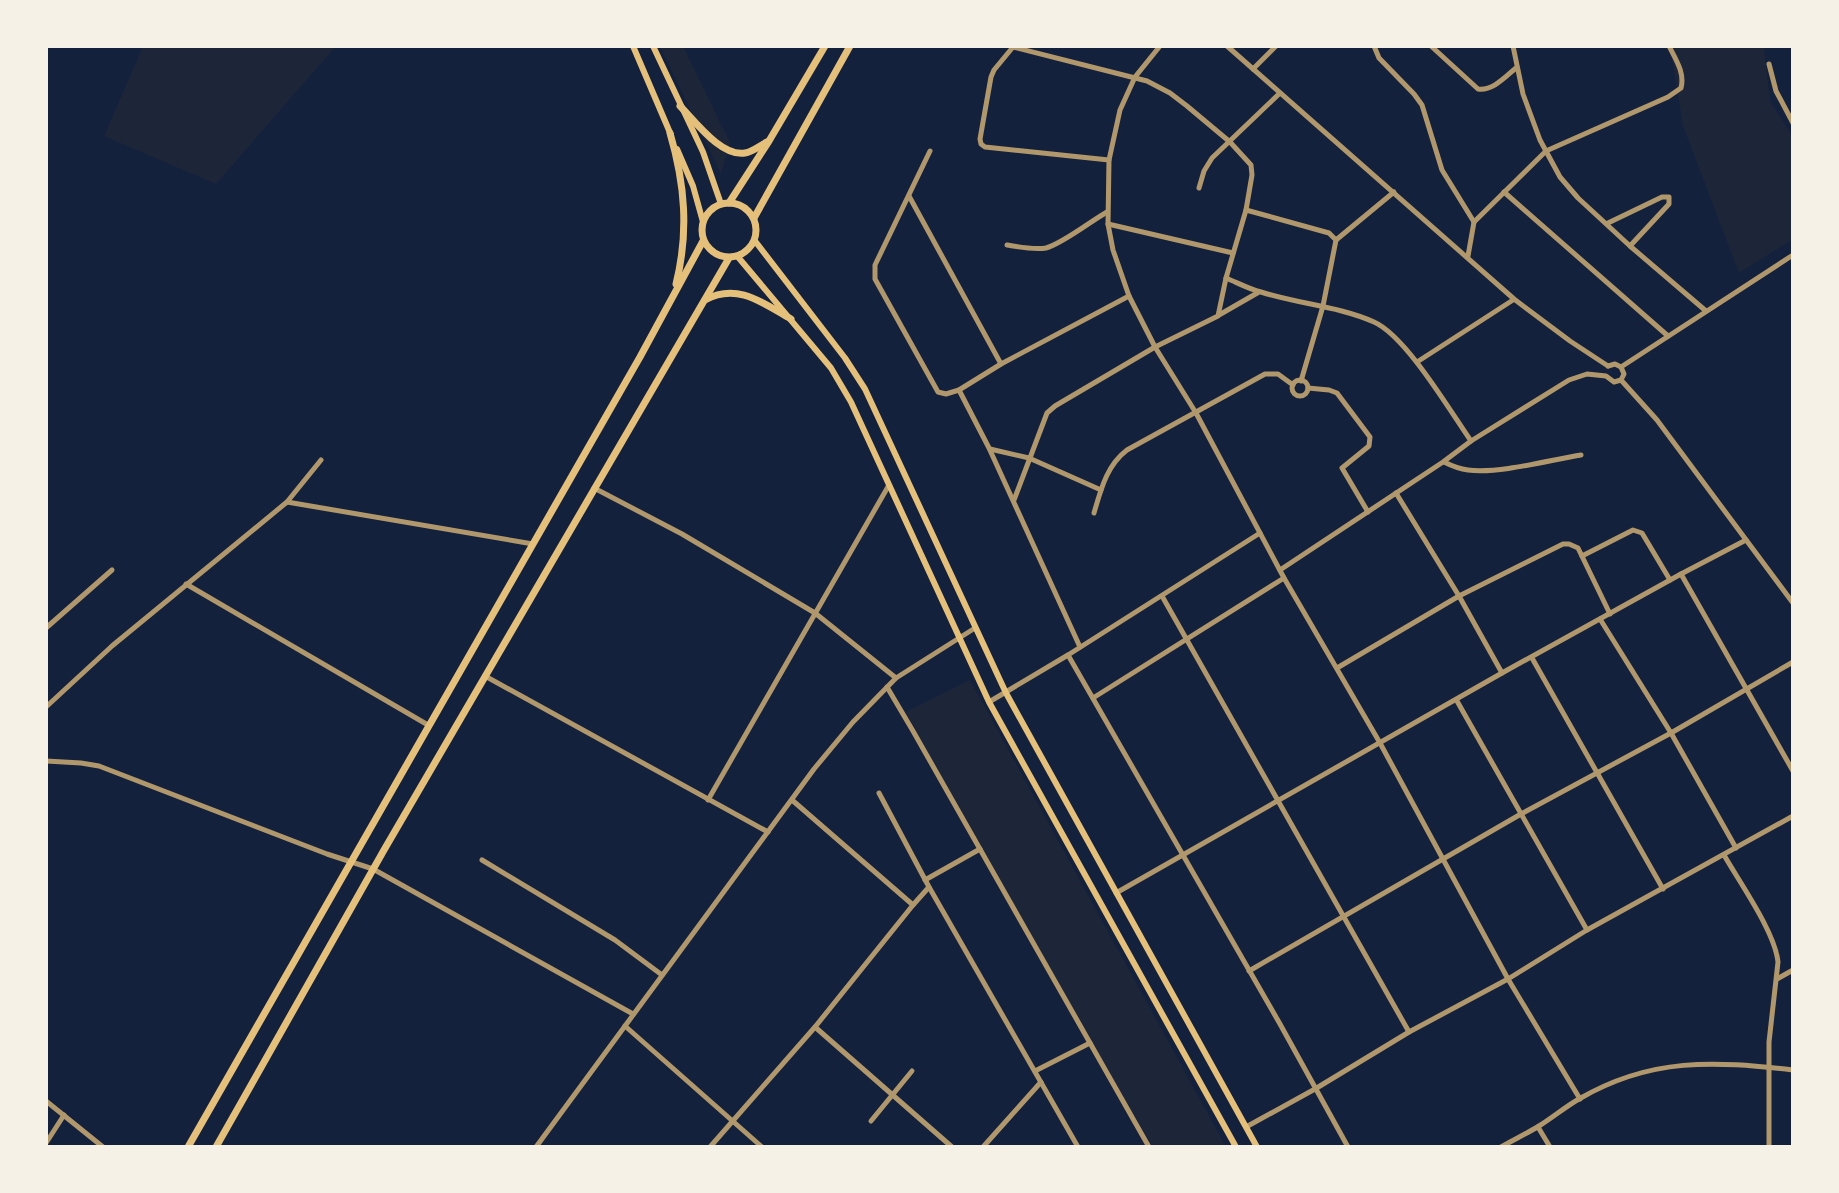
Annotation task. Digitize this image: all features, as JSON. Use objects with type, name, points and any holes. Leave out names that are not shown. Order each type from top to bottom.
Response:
[{"type":"main road","points":[[633,46],[693,186],[703,222]]},
{"type":"main road","points":[[653,46],[725,203]]},
{"type":"main road","points":[[725,203],[744,207],[757,225],[755,241],[745,253],[733,257],[712,252],[703,241],[703,222],[707,214],[725,203],[769,141],[825,46]]},
{"type":"main road","points":[[754,218],[850,46]]},
{"type":"main road","points":[[680,106],[711,138],[729,151],[745,153],[769,141]]},
{"type":"main road","points":[[670,133],[684,209],[684,245],[673,297]]},
{"type":"main road","points":[[188,1147],[703,241]]},
{"type":"main road","points":[[755,241],[845,358],[865,389],[1006,693],[1257,1147]]},
{"type":"main road","points":[[216,1147],[594,488],[703,302],[733,257]]},
{"type":"main road","points":[[733,257],[791,319],[831,368],[851,402],[989,702],[1236,1147]]},
{"type":"main road","points":[[703,302],[720,294],[740,293],[791,319]]},
{"type":"street","points":[[1109,160],[985,147],[981,144],[991,77],[1014,46],[1147,81],[1170,93],[1230,142],[1251,165],[1246,210],[1218,316]]},
{"type":"street","points":[[1160,46],[1135,77],[1120,110],[1109,160],[1108,224],[1113,250],[1129,296],[1284,578],[1380,743],[1508,979],[1580,1099]]},
{"type":"street","points":[[1227,46],[1514,299],[1608,366]]},
{"type":"street","points":[[1253,69],[1276,46]]},
{"type":"street","points":[[1374,46],[1379,58],[1422,105],[1442,170],[1474,222]]},
{"type":"street","points":[[1431,46],[1478,89],[1494,86],[1516,68]]},
{"type":"street","points":[[1513,46],[1523,94],[1540,140],[1560,177],[1630,246],[1706,311]]},
{"type":"street","points":[[1468,257],[1474,222],[1546,151],[1668,97],[1681,88],[1681,70],[1669,46]]},
{"type":"street","points":[[1769,64],[1776,91],[1793,123]]},
{"type":"street","points":[[1199,188],[1207,164],[1280,93]]},
{"type":"street","points":[[930,151],[875,265],[875,279],[938,392],[946,394],[959,390],[1001,364],[1129,296]]},
{"type":"street","points":[[1301,381],[1323,306],[1336,240],[1394,192]]},
{"type":"street","points":[[1504,192],[1668,336]]},
{"type":"street","points":[[909,195],[1001,364]]},
{"type":"street","points":[[1608,223],[1662,197],[1669,197],[1669,204],[1630,246]]},
{"type":"street","points":[[1246,210],[1329,233],[1336,240]]},
{"type":"street","points":[[1007,245],[1045,248],[1107,211]]},
{"type":"street","points":[[1108,224],[1233,253]]},
{"type":"street","points":[[1621,367],[1793,255]]},
{"type":"street","points":[[1226,278],[1259,292],[1323,306],[1375,322],[1393,335],[1417,362],[1471,441]]},
{"type":"street","points":[[1014,500],[1047,413],[1055,406],[1155,347],[1259,292]]},
{"type":"street","points":[[1417,362],[1514,299]]},
{"type":"street","points":[[1615,364],[1621,367],[1624,374],[1621,380],[1610,381],[1605,372],[1608,366],[1615,364]]},
{"type":"street","points":[[1094,513],[1116,458],[1127,450],[1265,374],[1278,374],[1293,385]]},
{"type":"street","points":[[1280,570],[1471,441],[1576,376],[1606,376]]},
{"type":"street","points":[[1621,380],[1657,420],[1793,603]]},
{"type":"street","points":[[1297,381],[1306,383],[1308,388],[1304,395],[1297,395],[1292,390],[1297,381]]},
{"type":"street","points":[[1308,388],[1337,393],[1370,437],[1369,446],[1342,468],[1368,512]]},
{"type":"street","points":[[959,390],[1014,500],[1080,647]]},
{"type":"street","points":[[989,448],[1029,458],[1101,490]]},
{"type":"street","points":[[1443,462],[1458,469],[1480,471],[1581,455]]},
{"type":"street","points":[[46,707],[112,646],[287,502],[321,460]]},
{"type":"street","points":[[708,800],[889,485]]},
{"type":"street","points":[[594,488],[682,534],[815,613],[896,678]]},
{"type":"street","points":[[1396,493],[1502,673]]},
{"type":"street","points":[[287,502],[533,544]]},
{"type":"street","points":[[1582,556],[1638,530],[1670,580]]},
{"type":"street","points":[[989,702],[1260,533]]},
{"type":"street","points":[[1115,893],[1502,673],[1746,540]]},
{"type":"street","points":[[1337,668],[1459,596],[1563,544],[1574,545],[1582,556],[1610,614]]},
{"type":"street","points":[[46,628],[112,570]]},
{"type":"street","points":[[1681,574],[1793,771]]},
{"type":"street","points":[[1093,698],[1284,578]]},
{"type":"street","points":[[186,584],[428,725]]},
{"type":"street","points":[[1162,596],[1409,1032]]},
{"type":"street","points":[[1600,619],[1671,733],[1736,848]]},
{"type":"street","points":[[540,1146],[633,1014],[814,769],[853,722],[896,678],[975,628]]},
{"type":"street","points":[[1068,655],[1348,1147]]},
{"type":"street","points":[[1532,658],[1663,889]]},
{"type":"street","points":[[1249,971],[1793,662]]},
{"type":"street","points":[[485,676],[768,832]]},
{"type":"street","points":[[887,687],[1149,1147]]},
{"type":"street","points":[[1457,701],[1587,930]]},
{"type":"street","points":[[46,760],[99,766],[373,869],[633,1014]]},
{"type":"street","points":[[879,793],[925,880],[1078,1147]]},
{"type":"street","points":[[792,800],[913,905]]},
{"type":"street","points":[[1246,1127],[1409,1032],[1508,979],[1587,930],[1793,816]]},
{"type":"street","points":[[925,880],[980,849]]},
{"type":"street","points":[[1724,855],[1777,950],[1777,979],[1769,1042],[1769,1147]]},
{"type":"street","points":[[482,860],[615,940],[662,975]]},
{"type":"street","points":[[710,1147],[815,1027],[929,887]]},
{"type":"street","points":[[1777,979],[1793,970]]},
{"type":"street","points":[[625,1026],[762,1147]]},
{"type":"street","points":[[815,1027],[952,1147]]},
{"type":"street","points":[[1035,1071],[1090,1043]]},
{"type":"street","points":[[1501,1147],[1580,1099],[1628,1076],[1653,1069],[1700,1063],[1793,1070]]},
{"type":"street","points":[[871,1121],[912,1071]]},
{"type":"street","points":[[983,1147],[1041,1082]]},
{"type":"street","points":[[46,1101],[103,1147]]},
{"type":"street","points":[[46,1143],[64,1115]]},
{"type":"street","points":[[1538,1127],[1550,1147]]},
{"type":"shaded area","points":[[143,46],[336,46],[216,184],[104,136]]},
{"type":"shaded area","points":[[660,46],[683,46],[730,143],[721,174]]},
{"type":"shaded area","points":[[1670,46],[1764,46],[1770,101],[1793,137],[1793,239],[1739,273],[1683,126]]},
{"type":"shaded area","points":[[970,680],[1226,1147],[1153,1147],[1041,957],[906,712]]}]
